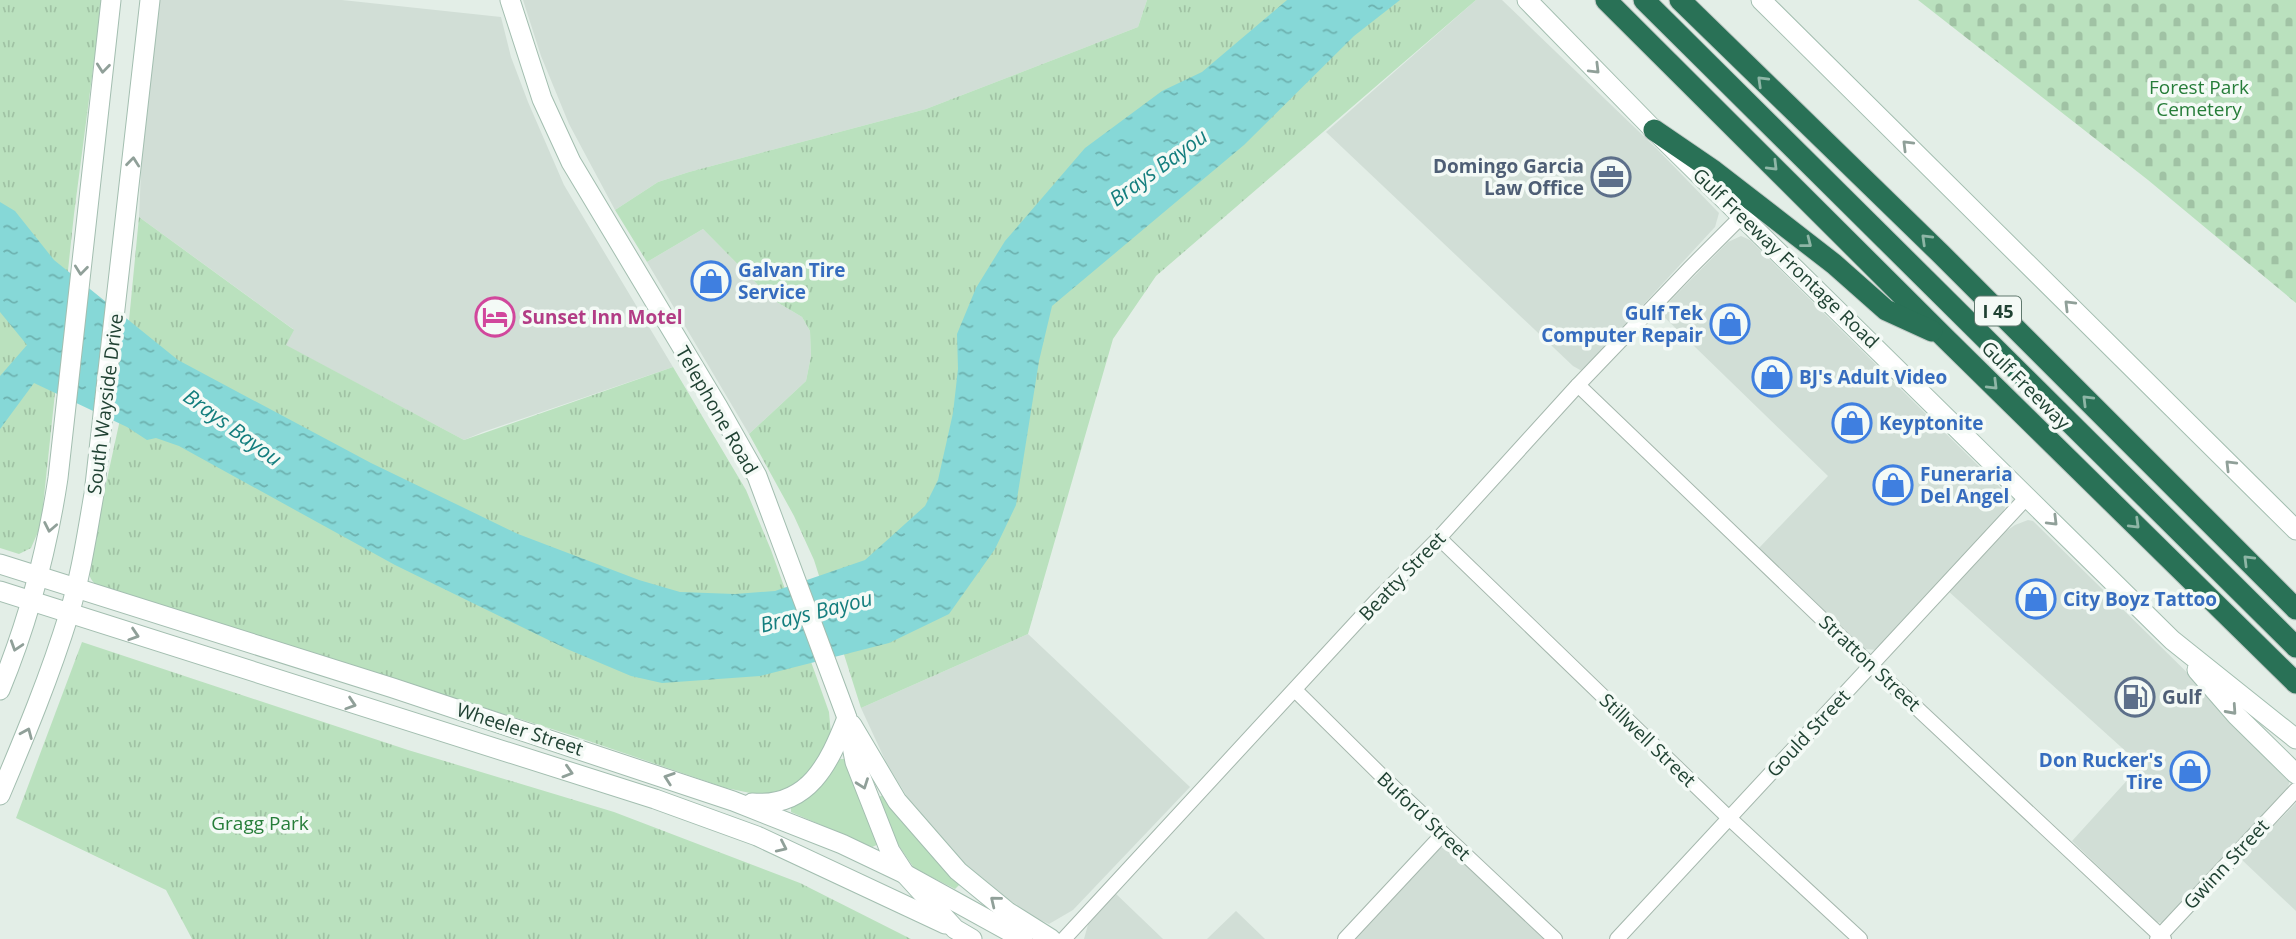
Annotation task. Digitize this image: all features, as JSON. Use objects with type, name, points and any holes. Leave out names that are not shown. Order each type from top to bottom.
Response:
[{"type":"highway","name":"Gulf Freeway","points":[[1606,0],[2296,683]]},
{"type":"highway","name":"Gulf Freeway","points":[[1644,0],[2296,647]]},
{"type":"highway","name":"Gulf Freeway","points":[[1680,0],[1941,254],[2296,609]]},
{"type":"highway","points":[[1654,130],[1714,171],[1812,247],[1886,310],[1944,337]]},
{"type":"main road","name":"South Wayside Drive","points":[[0,690],[31,601],[50,531],[111,0]]},
{"type":"main road","name":"South Wayside Drive","points":[[0,795],[32,721],[69,614],[94,494],[150,0]]},
{"type":"main road","name":"Telephone Road","points":[[509,0],[542,99],[571,162],[757,476],[847,717],[897,801],[958,871],[1008,912],[1051,939]]},
{"type":"main road","name":"Gulf Freeway Frontage Road","points":[[1527,0],[1654,130],[2172,640],[2296,739]]},
{"type":"main road","points":[[1761,0],[2296,530]]},
{"type":"main road","name":"Wheeler Street","points":[[0,564],[406,692],[733,801],[842,844],[905,874],[1023,939]]},
{"type":"main road","name":"Wheeler Street","points":[[0,592],[655,799],[757,836],[964,934]]},
{"type":"main road","points":[[2172,640],[2237,716],[2296,774]]},
{"type":"main road","name":"Telephone Road","points":[[847,717],[855,762],[890,850],[905,874],[964,934]]},
{"type":"main road","points":[[733,801],[769,804],[796,795],[821,773],[833,755],[847,717]]},
{"type":"street","name":"Beatty Street","points":[[1064,939],[1376,601],[1439,538],[1578,385],[1742,216]]},
{"type":"street","name":"Stratton Street","points":[[1578,385],[2160,938]]},
{"type":"street","name":"Gould Street","points":[[1617,939],[2028,496]]},
{"type":"street","name":"Stillwell Street","points":[[1439,538],[1860,939]]},
{"type":"street","name":"Buford Street","points":[[1295,691],[1555,939]]},
{"type":"street","name":"Gwinn Street","points":[[2160,938],[2296,790]]},
{"type":"street","points":[[1345,939],[1443,834]]},
{"type":"shaded area","points":[[160,0],[342,0],[501,17],[511,57],[564,185],[673,367],[464,440],[285,345],[293,329],[139,217],[142,150]]},
{"type":"shaded area","points":[[523,0],[1147,0],[1138,27],[926,109],[658,182],[615,210],[569,124],[541,56]]},
{"type":"shaded area","points":[[1476,0],[1502,0],[1656,148],[1719,213],[1715,227],[1582,371],[1573,366],[1326,132]]},
{"type":"shaded area","points":[[703,229],[772,299],[802,317],[810,331],[811,356],[806,381],[749,434],[647,262]]},
{"type":"shaded area","points":[[1741,236],[1750,240],[2006,493],[2002,515],[1878,650],[1865,649],[1759,548],[1828,476],[1659,312],[1728,242]]},
{"type":"shaded area","points":[[2028,520],[2033,521],[2212,697],[2290,780],[2288,787],[2163,923],[2156,922],[2072,841],[2141,765],[1947,590],[1999,536]]},
{"type":"shaded area","points":[[1028,634],[1190,787],[1073,910],[1049,924],[990,887],[940,841],[909,800],[886,762],[861,708]]},
{"type":"shaded area","points":[[2296,803],[2296,911],[2241,859]]},
{"type":"shaded area","points":[[1438,847],[1449,849],[1546,939],[1349,939]]},
{"type":"shaded area","points":[[1114,892],[1163,939],[1084,939],[1089,921]]},
{"type":"shaded area","points":[[1236,911],[1265,939],[1207,939]]},
{"type":"green space","points":[[0,0],[102,0],[74,214],[41,525],[31,548],[19,554],[0,548]]},
{"type":"green space","points":[[1147,0],[1476,0],[1156,276],[1113,339],[1028,634],[861,708],[814,560],[794,516],[749,434],[806,381],[811,356],[810,331],[802,317],[772,299],[703,229],[647,262],[615,210],[658,182],[926,109],[1138,27]]},
{"type":"green space","name":"Forest Park Cemetery","points":[[1918,0],[2296,0],[2296,303],[2148,180]]},
{"type":"green space","points":[[139,217],[294,330],[286,345],[464,440],[673,367],[746,490],[771,550],[829,712],[831,734],[808,776],[787,789],[760,795],[726,788],[574,736],[99,587],[93,582],[89,562],[119,424]]},
{"type":"green space","name":"Gragg Park","points":[[82,642],[408,750],[614,812],[800,883],[911,939],[192,939],[166,890],[16,818]]},
{"type":"green space","points":[[840,759],[847,759],[879,844],[872,847],[791,812],[791,804],[819,785]]},
{"type":"green space","points":[[885,794],[920,842],[960,884],[955,889],[914,868],[897,843],[879,797]]},
{"type":"water","name":"Brays Bayou","points":[[1287,0],[1400,0],[1354,36],[1244,145],[1052,306],[1039,361],[1016,505],[995,549],[949,614],[889,643],[760,676],[662,683],[631,676],[567,649],[395,565],[179,446],[156,438],[147,440],[127,427],[34,383],[0,429],[0,376],[27,345],[0,312],[0,202],[15,211],[54,260],[178,360],[371,463],[518,534],[639,580],[680,592],[735,594],[775,591],[865,560],[925,506],[938,480],[953,413],[958,369],[957,334],[976,288],[1005,241],[1085,148],[1162,91],[1202,72]]},
{"type":"place","name":"Domingo Garcia Law Office","points":[[1611,177]]},
{"type":"place","name":"Galvan Tire Service","points":[[711,281]]},
{"type":"place","name":"Sunset Inn Motel","points":[[495,317]]},
{"type":"place","name":"Gulf Tek Computer Repair","points":[[1730,324]]},
{"type":"place","name":"BJ's Adult Video","points":[[1772,377]]},
{"type":"place","name":"Keyptonite","points":[[1852,423]]},
{"type":"place","name":"Funeraria Del Angel","points":[[1893,485]]},
{"type":"place","name":"City Boyz Tattoo","points":[[2036,599]]},
{"type":"place","name":"Gulf","points":[[2135,697]]},
{"type":"place","name":"Don Rucker's Tire","points":[[2190,771]]}]
